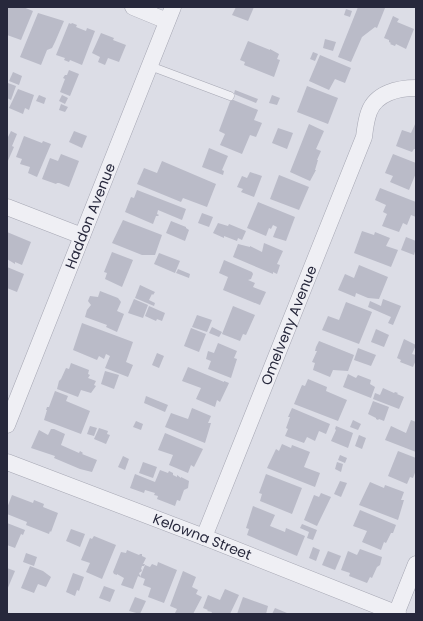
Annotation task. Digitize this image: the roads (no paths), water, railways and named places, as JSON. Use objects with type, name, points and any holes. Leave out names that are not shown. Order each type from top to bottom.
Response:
[{"type":"street","points":[[133,7],[170,14]]},
{"type":"street","name":"Haddon Avenue","points":[[7,425],[170,14]]},
{"type":"street","name":"Omelveny Avenue","points":[[204,536],[364,137],[369,112],[376,100],[389,92],[404,88],[416,88]]},
{"type":"street","points":[[7,207],[82,236]]},
{"type":"street","name":"Kelowna Street","points":[[7,462],[204,536],[397,614]]},
{"type":"street","points":[[397,614],[416,564]]},
{"type":"lane","points":[[150,66],[230,96]]}]
